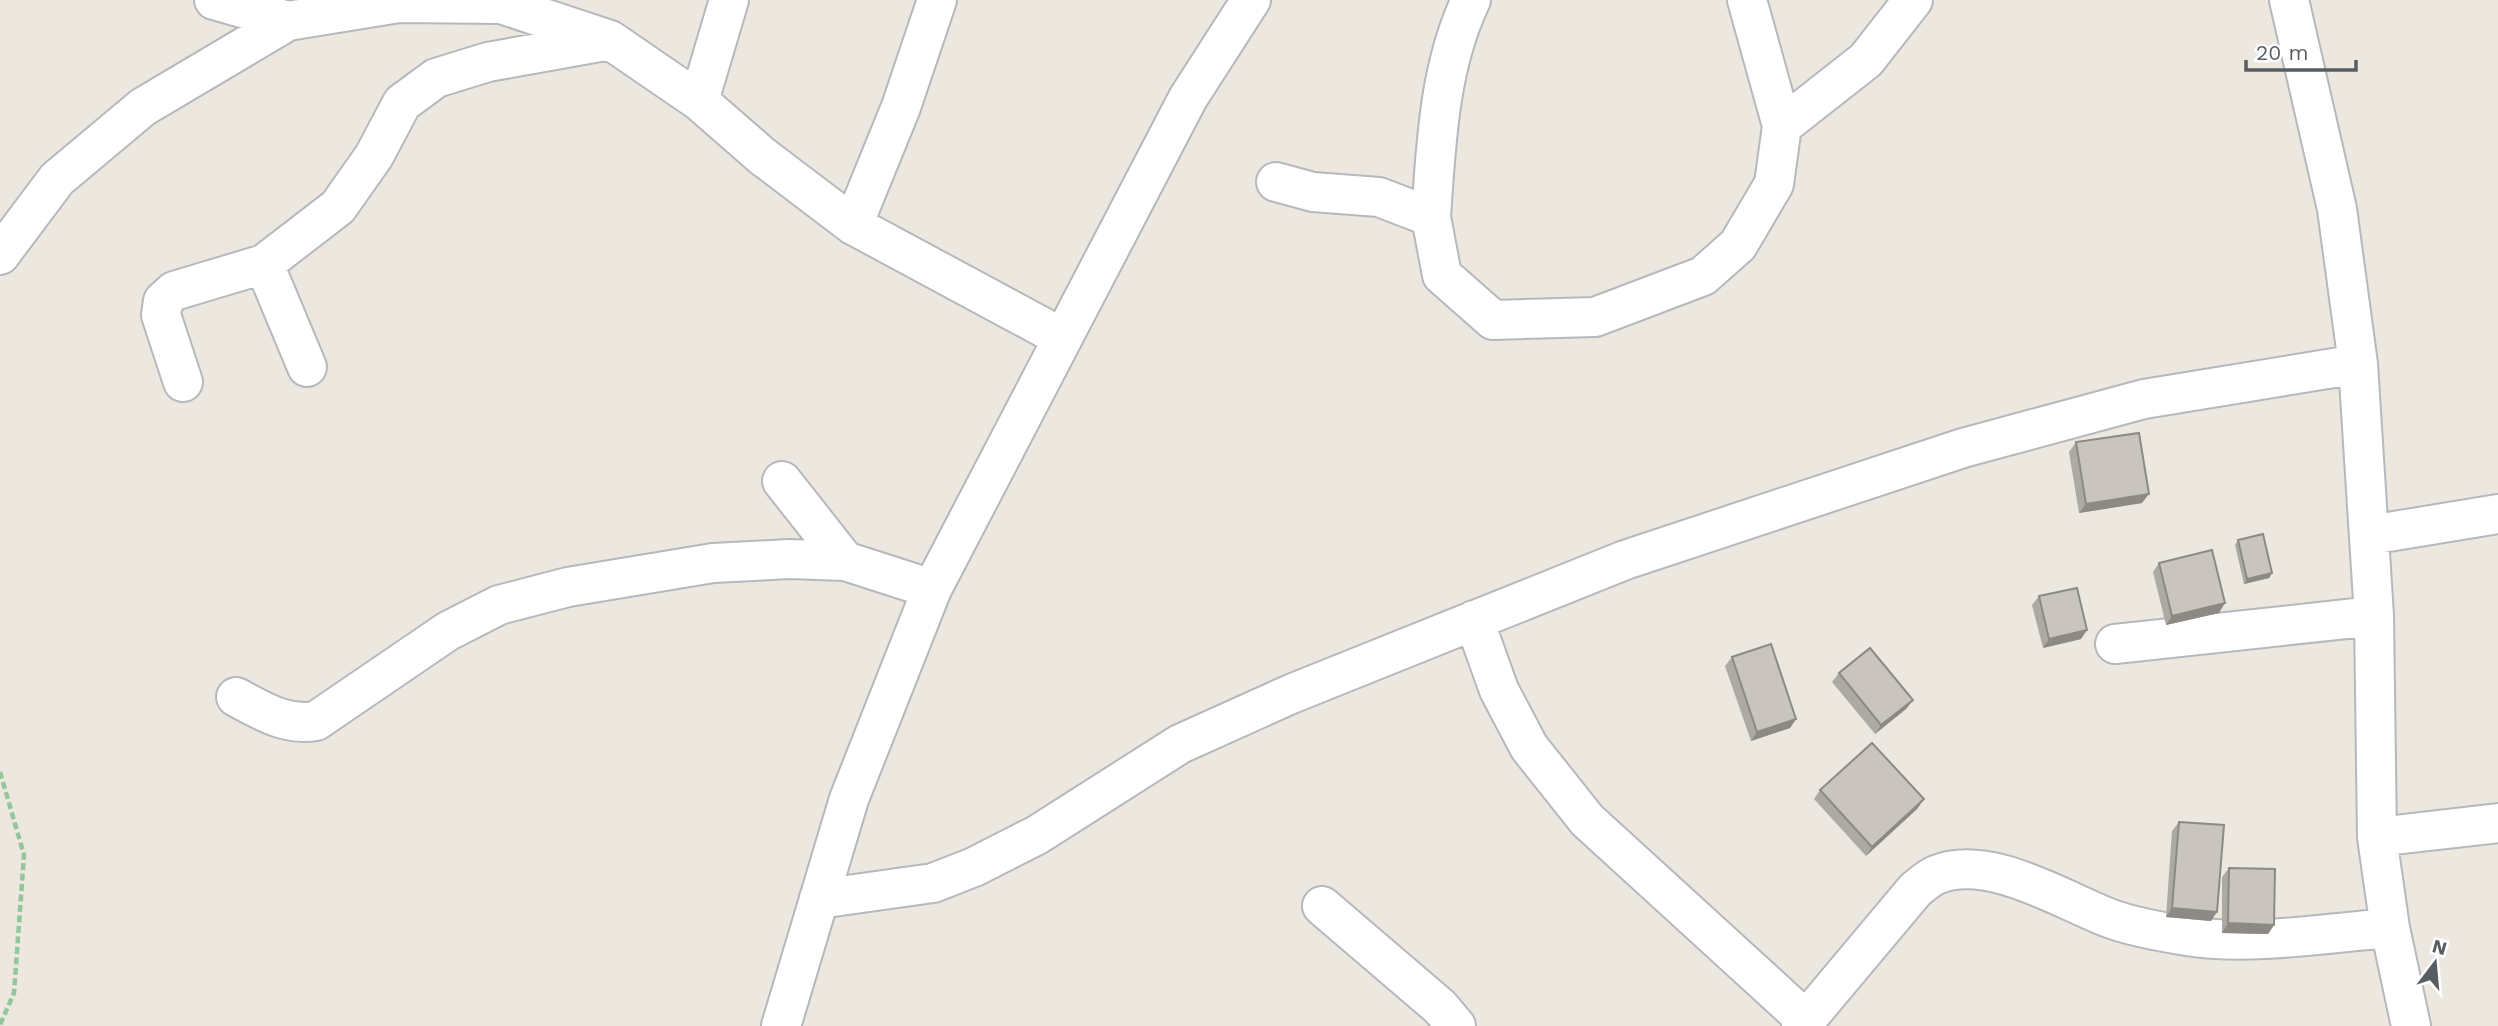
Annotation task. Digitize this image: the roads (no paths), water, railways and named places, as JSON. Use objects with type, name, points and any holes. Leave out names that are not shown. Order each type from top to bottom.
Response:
[{"type":"street","points":[[699,100],[729,0]]},
{"type":"street","points":[[853,225],[901,107],[937,0]]},
{"type":"street","points":[[781,1026],[857,776],[932,589],[1061,337],[1188,98],[1251,0]]},
{"type":"street","points":[[1471,0],[1457,30],[1438,125],[1431,217],[1442,275],[1493,320],[1595,317],[1703,275],[1738,245],[1774,184],[1782,126],[1747,0]]},
{"type":"street","points":[[1782,126],[1866,60],[1913,0]]},
{"type":"street","points":[[2289,0],[2337,209],[2358,364],[2374,616],[2377,837],[2390,928],[2411,1026]]},
{"type":"street","points":[[228,2],[288,21]]},
{"type":"street","points":[[0,254],[57,179],[143,107],[288,21],[399,3],[501,2],[610,40],[699,100],[762,156],[853,225],[1061,337]]},
{"type":"street","points":[[183,382],[162,315],[163,301],[174,291],[264,264],[338,207],[374,156],[402,103],[436,78],[488,62],[610,40]]},
{"type":"street","points":[[1276,182],[1313,192],[1379,197],[1431,217]]},
{"type":"street","points":[[264,264],[307,367]]},
{"type":"street","points":[[819,899],[933,883],[974,867],[1037,835],[1180,744],[1291,694],[1625,560],[1962,448],[2144,399],[2358,364]]},
{"type":"street","points":[[782,481],[845,561]]},
{"type":"street","points":[[2370,535],[2498,514]]},
{"type":"street","points":[[236,697],[283,721],[298,724],[316,721],[448,631],[499,605],[568,587],[713,563],[790,559],[845,561],[932,589]]},
{"type":"street","points":[[2115,644],[2374,616]]},
{"type":"street","points":[[1474,620],[1499,690],[1529,747],[1587,820],[1804,1023],[1914,890],[1936,875],[1961,870],[1989,872],[2010,878],[2112,920],[2189,937],[2277,938],[2390,928]]},
{"type":"street","points":[[2377,837],[2498,823]]},
{"type":"street","points":[[1322,906],[1440,1007],[1456,1026]]}]
